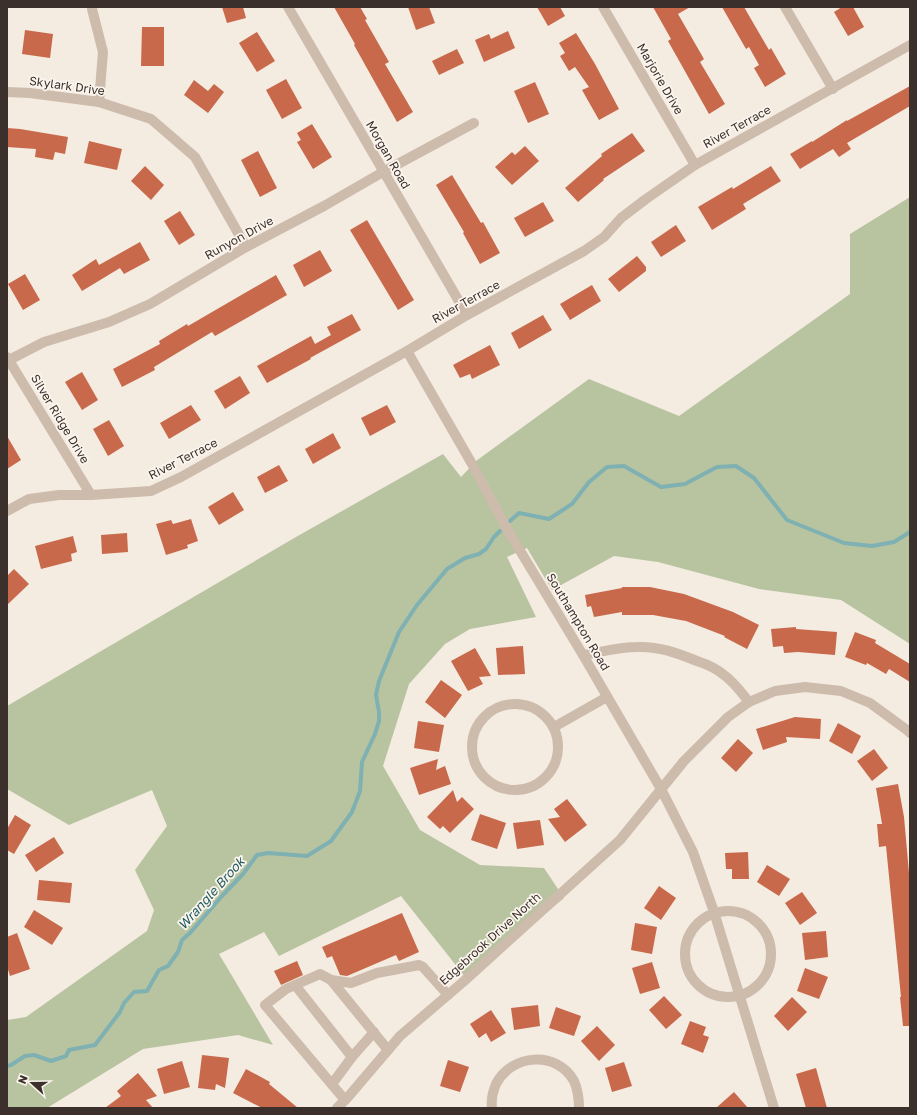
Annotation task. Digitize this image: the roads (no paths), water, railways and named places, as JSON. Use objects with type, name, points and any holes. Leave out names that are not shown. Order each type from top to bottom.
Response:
[{"type":"street","name":"Morgan Road","points":[[288,7],[467,315]]},
{"type":"street","name":"Marjorie Drive","points":[[602,7],[696,165]]},
{"type":"street","points":[[785,7],[832,89]]},
{"type":"street","points":[[92,9],[103,52],[99,102]]},
{"type":"street","name":"River Terrace","points":[[7,511],[29,499],[59,495],[91,495],[151,491],[181,477],[407,351],[467,315],[584,252],[604,237],[621,218],[696,165],[910,45]]},
{"type":"street","name":"Skylark Drive","points":[[7,92],[30,93],[99,102],[151,119],[195,157],[246,247]]},
{"type":"street","name":"Runyon Drive","points":[[8,359],[44,342],[109,322],[150,304],[246,247],[324,206],[474,123]]},
{"type":"street","name":"Southampton Road","points":[[407,351],[472,464],[507,529],[661,789],[693,852],[714,912],[774,1108]]},
{"type":"street","name":"Silver Ridge Drive","points":[[8,359],[91,495]]},
{"type":"street","points":[[583,655],[638,646],[658,648],[676,653],[710,666],[724,674],[738,687],[749,702]]},
{"type":"street","name":"Edgebrook Drive North","points":[[337,1108],[400,1036],[448,995],[620,840],[684,761],[728,717],[749,702],[775,691],[805,687],[841,691],[870,703],[907,730],[910,734]]},
{"type":"street","points":[[554,727],[607,697]]},
{"type":"street","points":[[506,704],[521,704],[534,708],[540,712],[554,727],[558,740],[558,753],[554,766],[547,777],[536,786],[524,790],[510,791],[497,788],[486,781],[478,770],[472,757],[471,743],[475,730],[482,718],[493,709],[506,704]]},
{"type":"street","points":[[728,910],[742,912],[748,915],[764,928],[770,941],[772,954],[769,968],[763,980],[753,990],[740,996],[726,998],[711,995],[698,986],[689,974],[684,960],[685,945],[691,931],[701,920],[714,912],[728,910]]},
{"type":"street","points":[[345,1100],[265,1005],[286,989],[320,974],[331,980],[351,983],[377,973],[419,965],[423,967],[448,995]]},
{"type":"street","points":[[331,980],[388,1050]]},
{"type":"street","points":[[295,985],[352,1057]]},
{"type":"street","points":[[332,1084],[352,1057],[374,1032]]},
{"type":"street","points":[[492,1108],[494,1090],[500,1077],[510,1067],[522,1061],[537,1059],[551,1062],[564,1069],[573,1080],[578,1094],[579,1108]]},
{"type":"waterway","name":"Wrangle Brook","points":[[510,521],[519,513],[549,519],[572,504],[589,482],[607,467],[624,466],[661,487],[685,484],[717,467],[736,466],[754,478],[787,520],[844,543],[872,546],[894,542],[910,532]]},
{"type":"waterway","name":"Wrangle Brook","points":[[7,1066],[25,1056],[34,1055],[51,1061],[66,1056],[69,1050],[95,1045],[120,1012],[124,1003],[134,992],[147,991],[159,970],[168,966],[178,952],[182,940],[243,874],[257,855],[268,853],[307,856],[331,841],[352,812],[360,791],[362,762],[375,734],[379,721],[376,695],[379,681],[399,632],[417,605],[447,569],[465,558],[479,554],[486,549],[500,531]]}]
